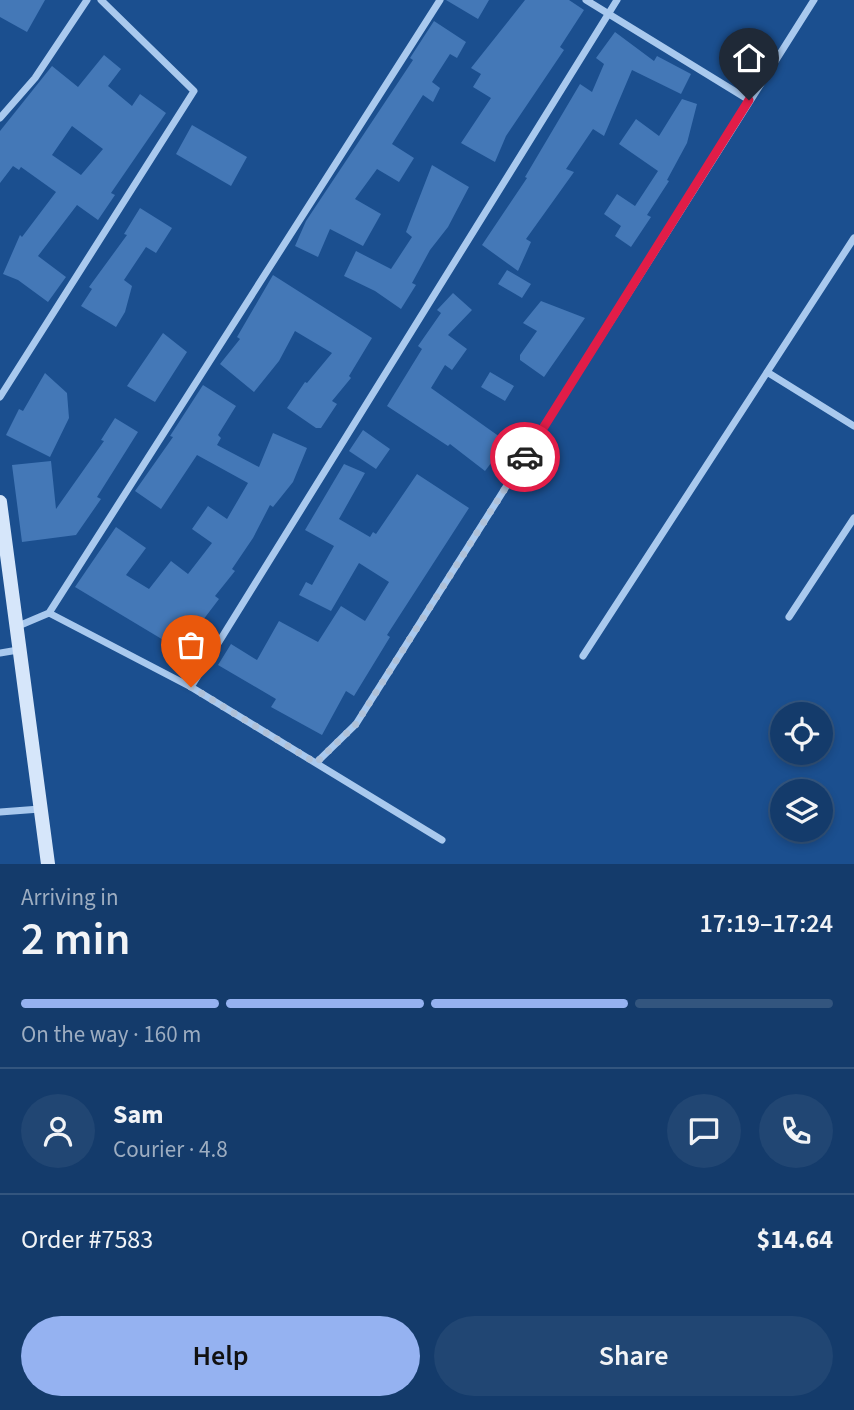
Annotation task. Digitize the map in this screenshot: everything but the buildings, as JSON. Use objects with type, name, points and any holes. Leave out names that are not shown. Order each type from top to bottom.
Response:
[{"type":"main road","points":[[0,502],[48,864]]},
{"type":"street","points":[[0,118],[35,78],[87,0]]},
{"type":"street","points":[[0,397],[194,91],[101,0]]},
{"type":"street","points":[[15,628],[49,614],[440,0]]},
{"type":"street","points":[[586,0],[749,100]]},
{"type":"street","points":[[191,687],[617,0]]},
{"type":"street","points":[[316,763],[356,724],[814,0]]},
{"type":"street","points":[[583,656],[854,238]]},
{"type":"street","points":[[767,372],[854,426]]},
{"type":"street","points":[[789,617],[854,518]]},
{"type":"street","points":[[49,614],[191,687],[442,840]]},
{"type":"street","points":[[0,653],[18,650]]},
{"type":"street","points":[[0,812],[40,809]]},
{"type":"way so far","points":[[191,687],[316,763],[356,724],[525,457]]},
{"type":"route","points":[[525,457],[749,100]]}]
